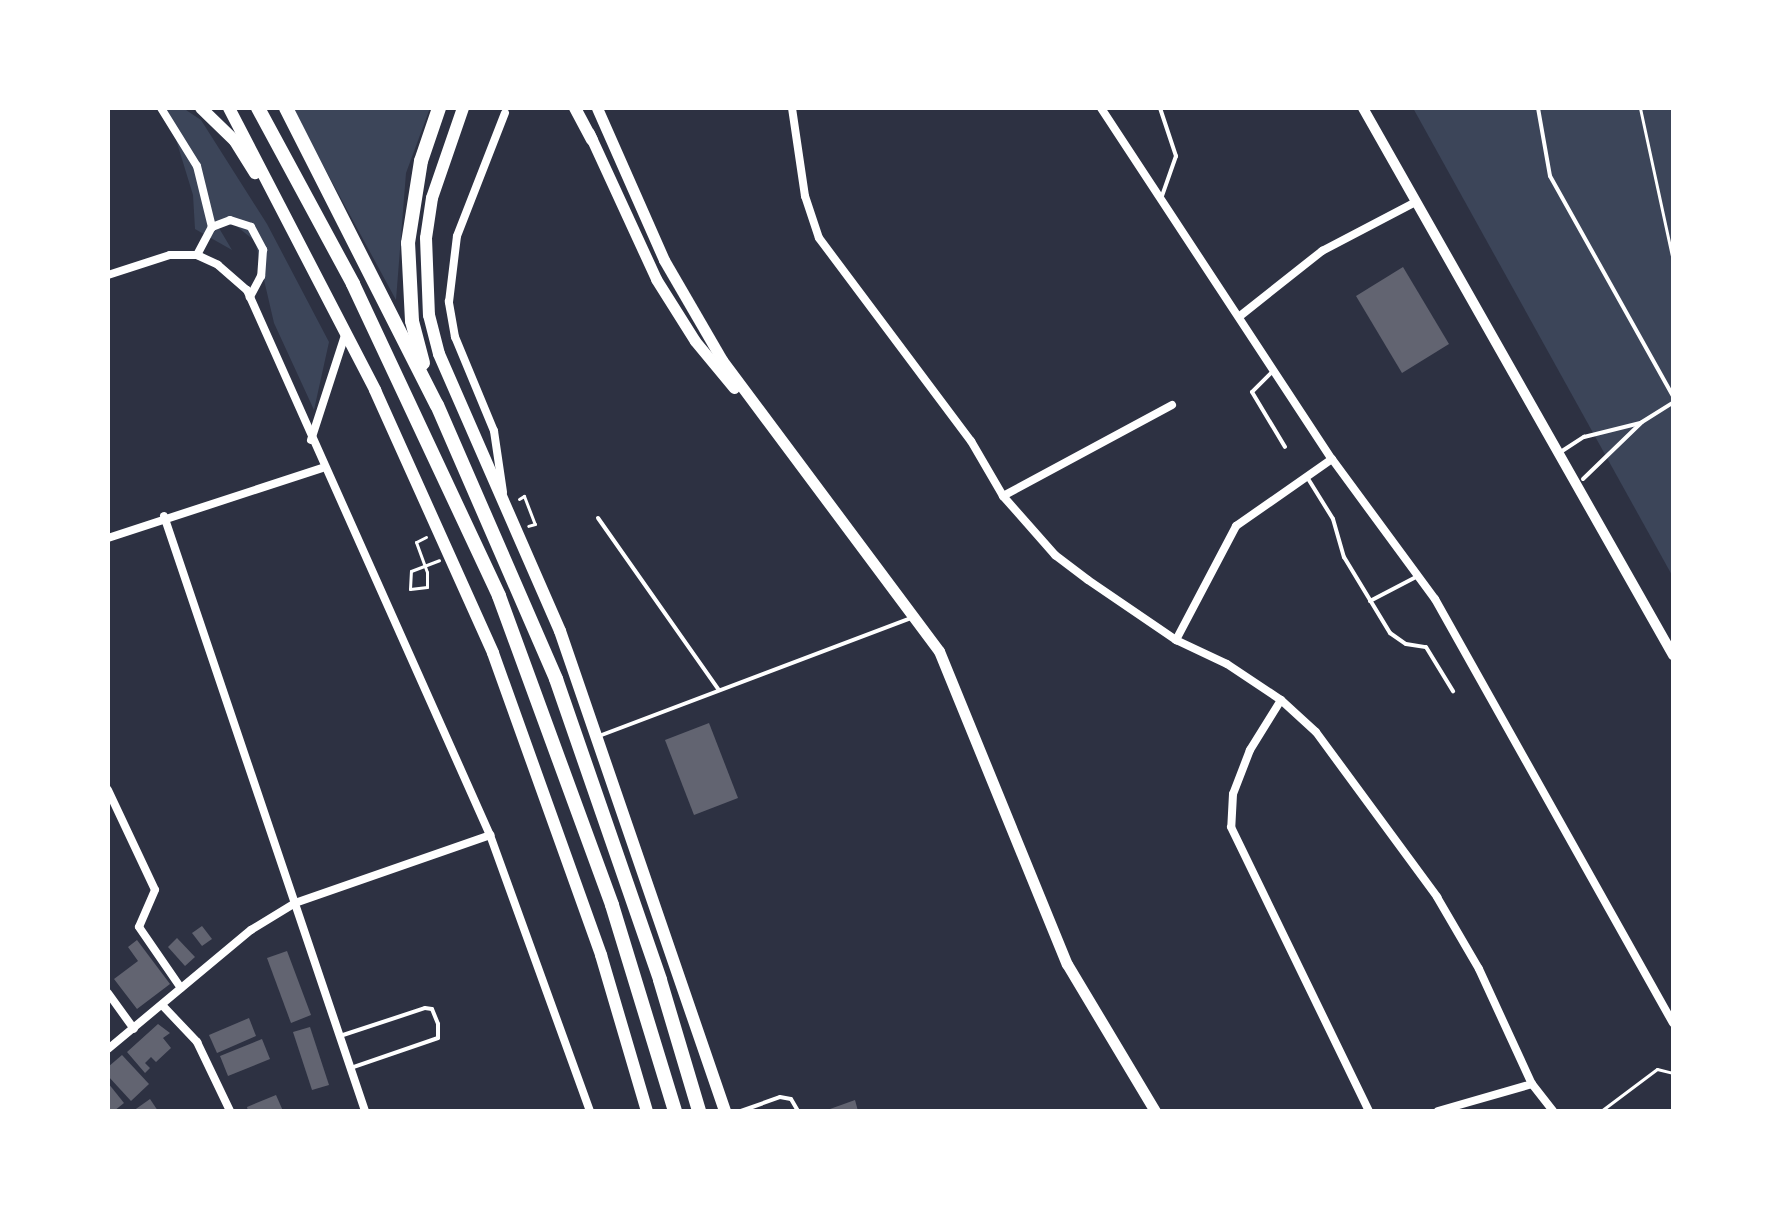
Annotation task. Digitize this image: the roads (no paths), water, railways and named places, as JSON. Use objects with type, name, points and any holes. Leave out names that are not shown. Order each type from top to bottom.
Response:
[{"type":"highway","points":[[258,108],[353,284],[499,596],[612,905],[675,1111]]},
{"type":"highway","points":[[286,108],[437,405],[556,679],[660,980],[699,1111]]},
{"type":"highway","points":[[437,405],[412,321],[408,243],[421,161],[439,108]]},
{"type":"main road","points":[[201,108],[235,141],[311,265]]},
{"type":"main road","points":[[229,108],[347,331],[493,653],[601,955],[647,1111]]},
{"type":"main road","points":[[463,108],[430,212],[429,315],[439,354],[504,497],[599,736],[725,1111]]},
{"type":"main road","points":[[577,108],[656,279],[695,341],[786,450]]},
{"type":"main road","points":[[597,108],[664,260],[722,360],[786,450],[914,617],[949,673],[1067,964],[1155,1111]]},
{"type":"street","points":[[161,108],[197,166],[212,227]]},
{"type":"street","points":[[792,108],[805,196],[819,238],[971,441],[1003,496],[1055,555],[1176,640],[1227,664],[1281,700],[1316,732],[1437,897],[1479,969],[1532,1084],[1553,1111]]},
{"type":"street","points":[[1101,108],[1332,459],[1420,575],[1673,1023]]},
{"type":"street","points":[[1363,108],[1556,455],[1673,655]]},
{"type":"street","points":[[504,497],[494,431],[455,337],[449,302],[457,236],[505,113]]},
{"type":"street","points":[[1240,316],[1322,251],[1414,203]]},
{"type":"street","points":[[197,255],[212,227],[230,220],[251,227],[263,250],[261,276],[250,297]]},
{"type":"street","points":[[108,275],[170,255],[197,255],[230,274],[250,297],[322,468],[490,835],[590,1111]]},
{"type":"street","points":[[311,440],[347,331]]},
{"type":"street","points":[[1003,496],[1172,405]]},
{"type":"street","points":[[1176,640],[1236,526],[1332,459]]},
{"type":"street","points":[[108,538],[164,516],[322,468]]},
{"type":"street","points":[[164,516],[365,1111]]},
{"type":"street","points":[[1281,700],[1250,750],[1228,813],[1231,827],[1369,1111]]},
{"type":"street","points":[[108,790],[155,890],[140,929],[181,988]]},
{"type":"street","points":[[108,1049],[251,930],[295,903],[490,835]]},
{"type":"street","points":[[108,993],[134,1029]]},
{"type":"street","points":[[163,1006],[197,1042],[230,1111]]},
{"type":"street","points":[[1438,1111],[1532,1084]]},
{"type":"lane","points":[[1160,108],[1176,156],[1161,201]]},
{"type":"lane","points":[[1538,108],[1550,176],[1673,396]]},
{"type":"lane","points":[[1274,370],[1252,392],[1285,447]]},
{"type":"lane","points":[[1583,479],[1642,422],[1673,403]]},
{"type":"lane","points":[[1556,455],[1584,437],[1642,422]]},
{"type":"lane","points":[[1307,477],[1333,519],[1344,557],[1395,640],[1426,647],[1453,691]]},
{"type":"lane","points":[[598,518],[719,690]]},
{"type":"lane","points":[[1370,601],[1420,575]]},
{"type":"lane","points":[[599,736],[914,617]]},
{"type":"lane","points":[[340,1036],[425,1008],[432,1009],[438,1024],[438,1038],[351,1068]]},
{"type":"lane","points":[[741,1111],[780,1097],[791,1099],[798,1111]]}]
